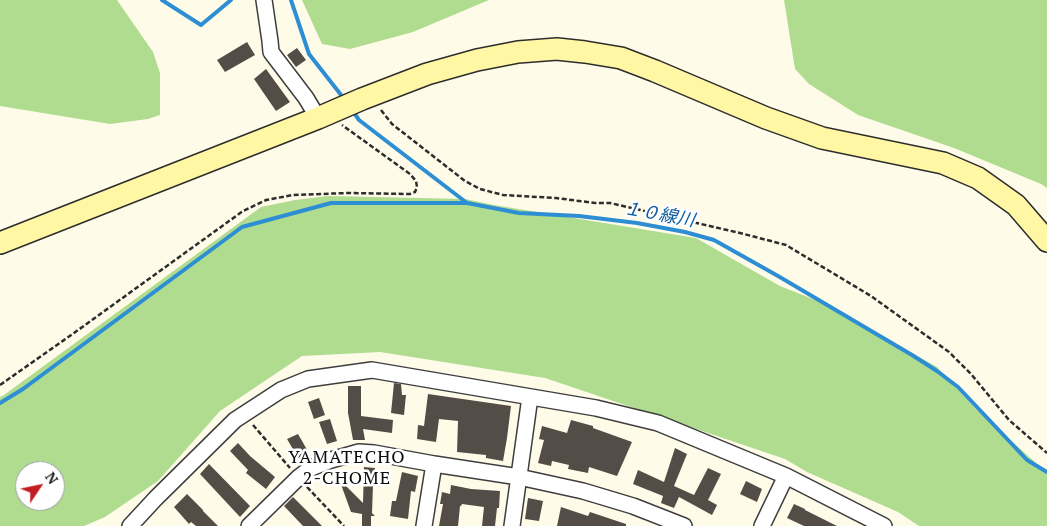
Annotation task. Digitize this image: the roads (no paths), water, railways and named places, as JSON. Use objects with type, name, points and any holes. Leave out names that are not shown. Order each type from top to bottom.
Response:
[{"type":"street","points":[[264,0],[271,52],[306,98],[328,114]]},
{"type":"street","points":[[0,243],[367,97],[435,72],[477,60],[518,52],[557,49],[621,58],[766,118],[822,138],[943,163],[978,178],[1016,205],[1047,241]]},
{"type":"street","points":[[130,526],[235,420],[281,390],[308,379],[372,370],[596,408],[658,424],[786,476],[884,526]]},
{"type":"street","points":[[512,526],[530,397]]},
{"type":"street","points":[[249,526],[298,478],[311,468],[360,452],[519,476],[583,491],[633,506],[684,526]]},
{"type":"street","points":[[424,526],[434,464]]},
{"type":"street","points":[[762,526],[786,476]]},
{"type":"waterway","name":"１０線川","points":[[162,0],[201,25],[231,0]]},
{"type":"waterway","name":"１０線川","points":[[291,0],[309,54],[345,100]]},
{"type":"waterway","name":"１０線川","points":[[352,110],[359,120],[467,203],[519,213],[579,216],[637,223],[685,232],[714,240],[937,371],[958,387],[1027,460],[1047,472]]},
{"type":"waterway","points":[[0,403],[23,389],[242,227],[331,203],[467,203]]},
{"type":"district","name":"YAMATECHO 2-CHOME","points":[[347,468]]}]
